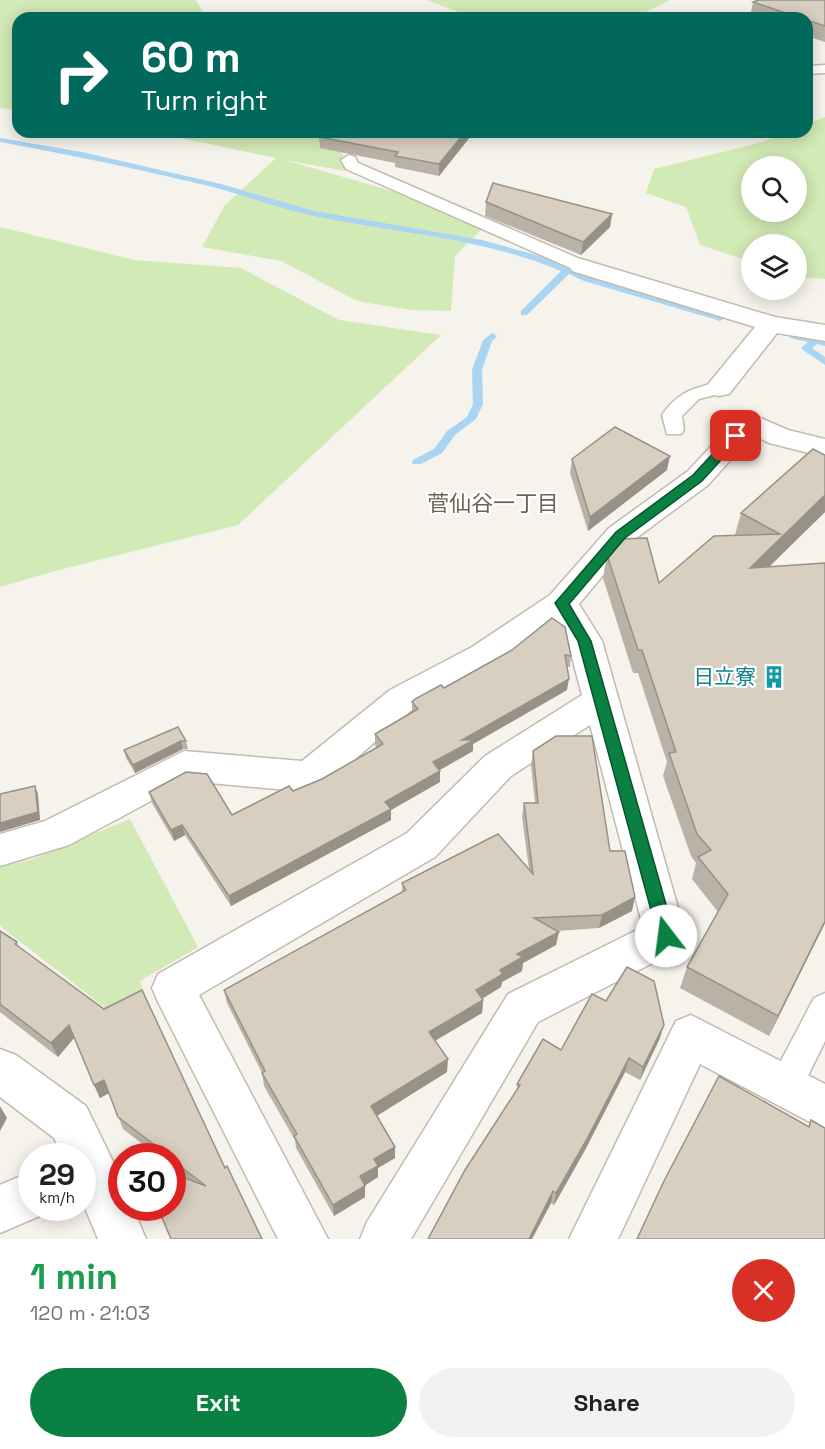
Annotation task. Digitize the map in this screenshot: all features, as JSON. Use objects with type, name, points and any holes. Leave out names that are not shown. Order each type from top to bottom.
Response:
[{"type":"street","points":[[581,266],[771,324],[825,333]]},
{"type":"street","points":[[719,388],[771,324]]},
{"type":"street","points":[[0,850],[55,834],[184,766],[309,777],[402,699],[484,656],[562,603],[620,535],[698,478],[749,422],[779,437],[825,448]]},
{"type":"street","points":[[384,1239],[523,1008],[666,936],[585,641],[562,603]]},
{"type":"street","points":[[304,1239],[173,988],[422,845],[498,766],[602,701]]},
{"type":"street","points":[[593,1239],[691,1036],[825,1108]]},
{"type":"street","points":[[0,1070],[70,1122],[79,1143]]},
{"type":"street","points":[[96,1182],[122,1239]]},
{"type":"street","points":[[0,1209],[18,1201]]},
{"type":"lane","points":[[349,160],[352,166],[389,180],[430,201],[581,266]]},
{"type":"lane","points":[[674,430],[672,415],[692,395],[719,388]]},
{"type":"lane","points":[[785,1087],[825,1008]]},
{"type":"green space","points":[[0,0],[196,0],[203,12],[12,12],[12,109],[0,108]]},
{"type":"green space","points":[[427,0],[670,0],[645,12],[458,12]]},
{"type":"green space","points":[[825,117],[825,279],[807,278],[807,234],[741,234],[741,259],[700,245],[686,207],[646,193],[654,169],[772,138],[813,138],[813,122]]},
{"type":"green space","points":[[181,138],[341,138],[345,171],[285,160],[402,194],[484,227],[455,256],[451,311],[410,310],[357,301],[281,261],[202,247],[225,205],[276,158]]},
{"type":"green space","points":[[0,227],[135,260],[241,268],[339,320],[441,335],[238,525],[0,587]]},
{"type":"green space","points":[[130,819],[198,947],[140,981],[146,997],[113,1014],[0,926],[0,867],[33,859]]},
{"type":"building","points":[[759,0],[825,0],[825,26],[813,22],[813,12],[782,12],[753,2]]},
{"type":"building","points":[[324,138],[460,138],[439,164],[395,156],[398,152]]},
{"type":"building","points":[[493,183],[612,214],[583,242],[486,202]]},
{"type":"building","points":[[615,427],[670,456],[590,517],[572,459]]},
{"type":"building","points":[[813,449],[825,455],[825,495],[750,568],[825,563],[825,921],[778,1016],[687,967],[728,894],[698,857],[711,850],[697,834],[669,753],[676,752],[642,650],[638,650],[607,555],[620,539],[647,538],[659,583],[714,536],[780,534],[741,513]]},
{"type":"building","points":[[552,618],[565,627],[571,656],[565,655],[569,679],[462,740],[474,740],[433,762],[440,771],[385,802],[391,809],[229,896],[182,825],[171,830],[149,792],[186,772],[207,774],[232,815],[289,786],[293,791],[322,779],[383,744],[375,734],[418,709],[412,702],[415,699],[441,685],[444,688],[512,650]]},
{"type":"building","points":[[178,727],[186,741],[181,741],[133,765],[124,750]]},
{"type":"building","points":[[556,736],[592,736],[610,851],[625,851],[635,897],[602,915],[534,918],[559,932],[517,954],[523,957],[500,970],[503,974],[476,990],[483,1000],[429,1032],[448,1059],[371,1106],[395,1147],[374,1159],[378,1166],[360,1176],[365,1186],[333,1205],[294,1136],[297,1134],[262,1073],[265,1071],[224,990],[406,890],[402,883],[498,834],[533,874],[524,803],[538,803],[533,751]]},
{"type":"building","points":[[35,786],[38,812],[0,823],[0,794]]},
{"type":"building","points":[[0,931],[104,1009],[142,990],[225,1168],[227,1166],[262,1239],[171,1239],[163,1221],[186,1221],[186,1178],[206,1186],[186,1171],[186,1143],[152,1143],[118,1117],[104,1080],[94,1085],[69,1025],[51,1043],[0,1004]]},
{"type":"building","points":[[627,967],[654,981],[664,1025],[643,1067],[629,1058],[588,1137],[556,1193],[553,1191],[529,1239],[428,1239],[465,1170],[520,1085],[517,1084],[543,1039],[561,1050],[592,994],[606,1001]]},
{"type":"building","points":[[719,1076],[809,1127],[811,1120],[825,1128],[825,1239],[637,1239],[664,1181]]},
{"type":"waterway","points":[[0,140],[82,154],[218,186],[313,213],[479,242],[537,258],[587,279],[720,318]]},
{"type":"waterway","points":[[524,313],[567,271]]},
{"type":"waterway","points":[[417,462],[438,451],[451,433],[471,419],[478,404],[477,370],[488,340],[492,336]]},
{"type":"waterway","points":[[793,336],[825,343]]},
{"type":"waterway","points":[[815,341],[806,348],[825,362]]},
{"type":"place","name":"日立寮","points":[[774,677]]},
{"type":"district","name":"菅仙谷一丁目","points":[[493,503]]},
{"type":"route","points":[[666,936],[585,641],[562,603],[620,535],[698,478],[736,436]]}]
